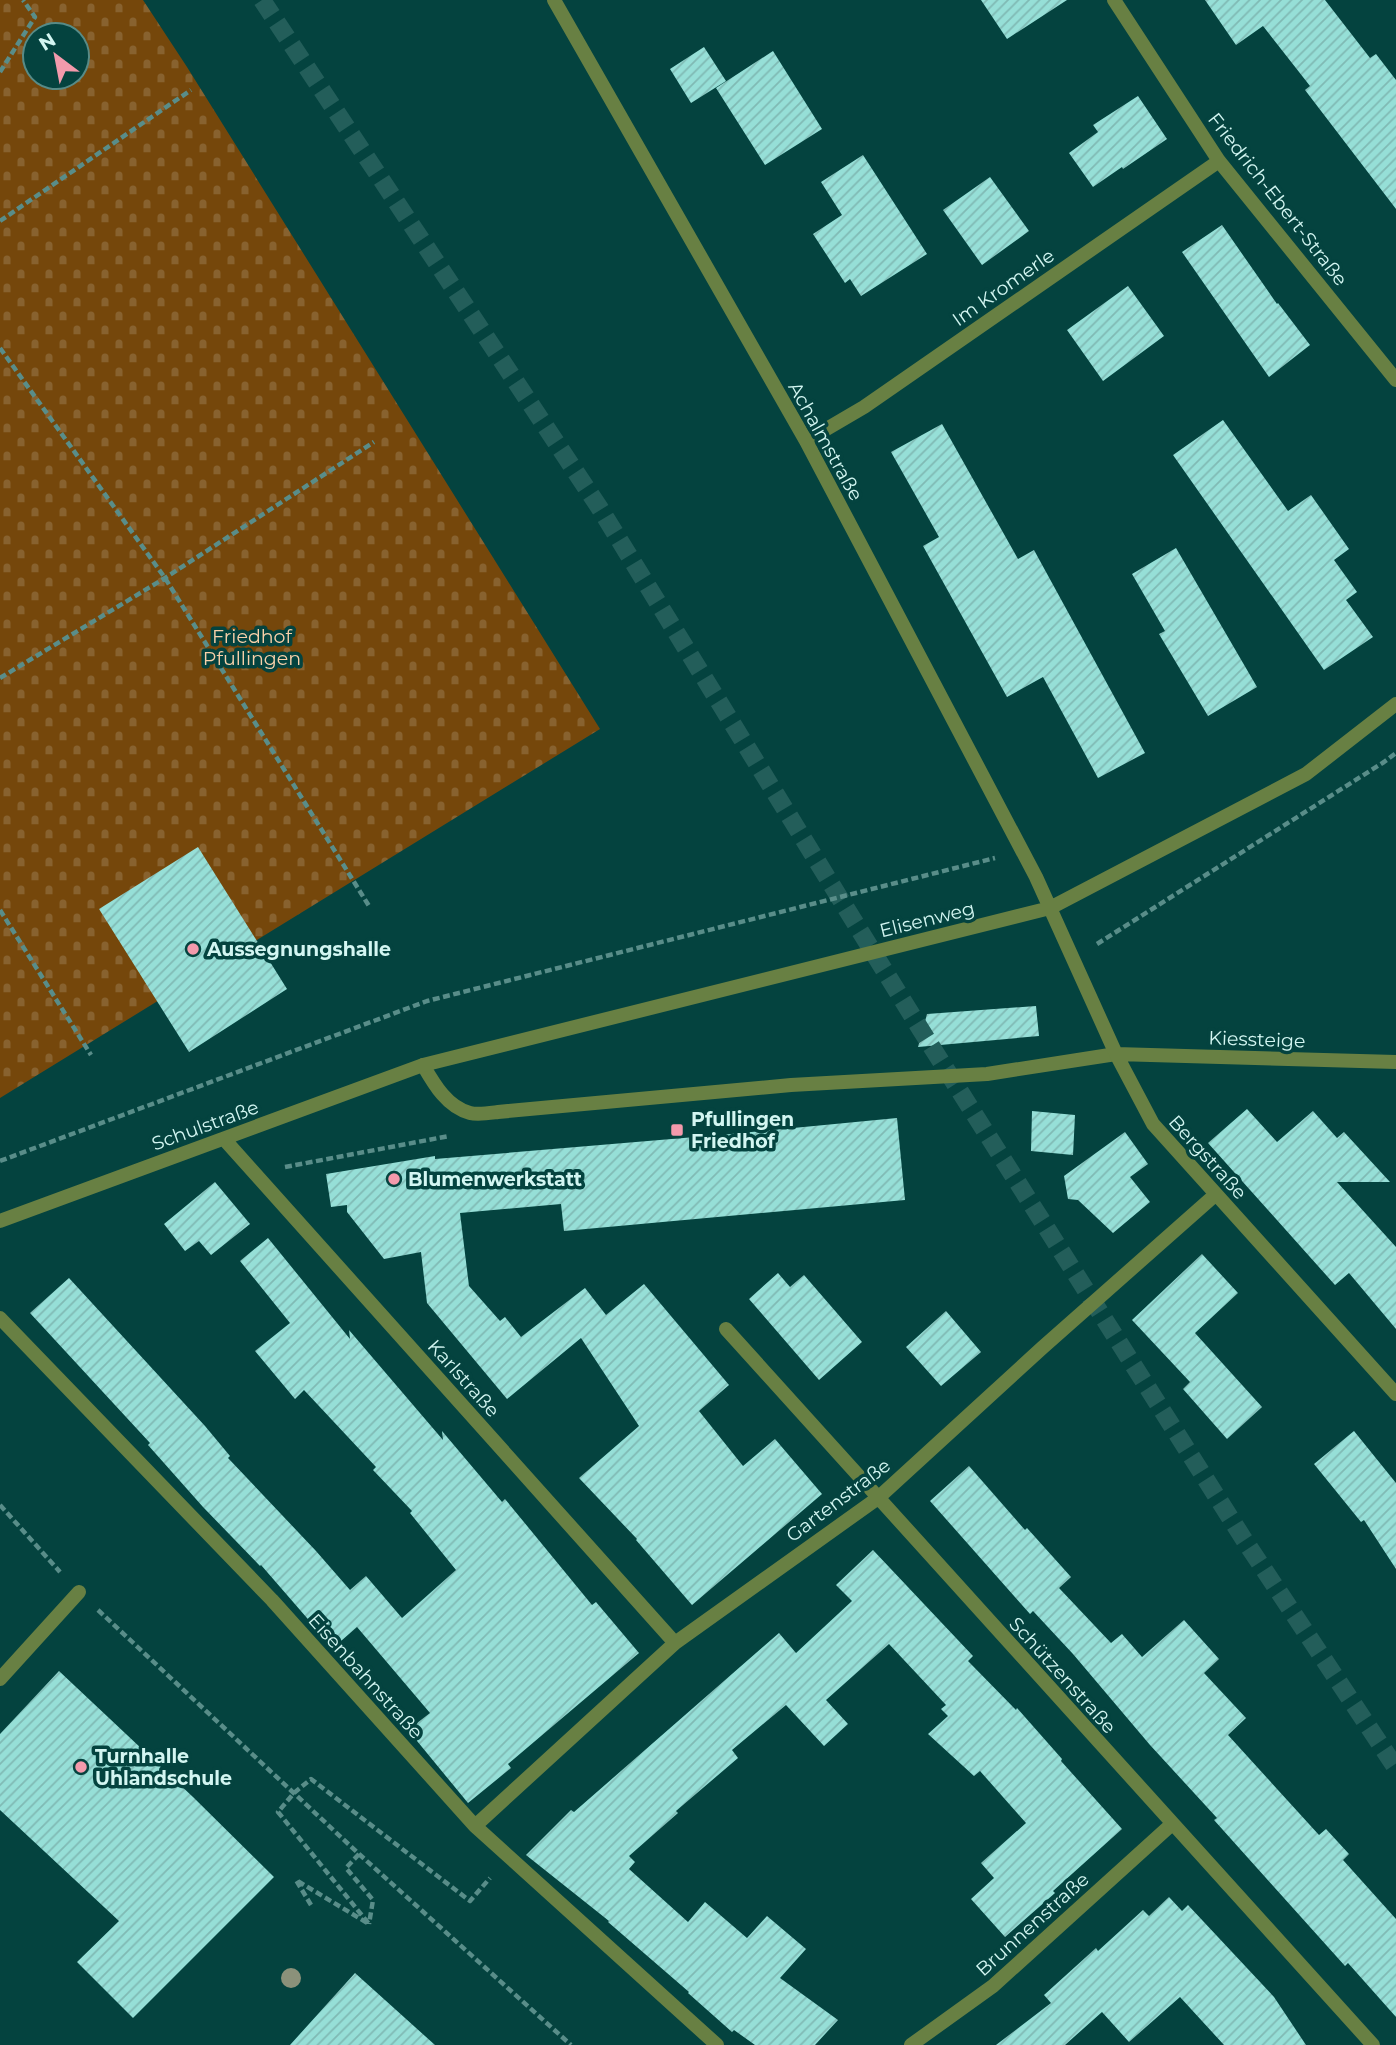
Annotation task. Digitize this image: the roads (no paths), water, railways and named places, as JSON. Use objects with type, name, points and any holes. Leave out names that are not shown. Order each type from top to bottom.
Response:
[{"type":"street","name":"Achalmstraße","points":[[554,0],[806,441],[1050,908]]},
{"type":"street","name":"Friedrich-Ebert-Straße","points":[[1114,0],[1219,161],[1396,380]]},
{"type":"street","name":"Im Kromerle","points":[[806,441],[864,407],[1219,161]]},
{"type":"street","name":"Elisenweg","points":[[423,1065],[1050,908],[1306,774],[1396,704]]},
{"type":"street","name":"Bergstraße","points":[[1050,908],[1116,1054],[1153,1124],[1396,1394]]},
{"type":"street","name":"Kiessteige","points":[[423,1065],[449,1102],[470,1113],[791,1085],[987,1074],[1116,1054],[1396,1062]]},
{"type":"street","name":"Schulstraße","points":[[0,1221],[423,1065]]},
{"type":"street","name":"Karlstraße","points":[[223,1139],[675,1643]]},
{"type":"street","name":"Gartenstraße","points":[[475,1826],[675,1643],[878,1498],[1215,1195]]},
{"type":"street","name":"Eisenbahnstraße","points":[[0,1318],[272,1601],[475,1826],[717,2045]]},
{"type":"street","name":"Schützenstraße","points":[[726,1329],[1373,2045]]},
{"type":"street","points":[[0,1679],[79,1592]]},
{"type":"street","name":"Brunnenstraße","points":[[911,2045],[993,1986],[1172,1824]]},
{"type":"tunnel","points":[[262,0],[599,507],[921,1030],[1243,1538],[1396,1768]]},
{"type":"place","name":"Aussegnungshalle","points":[[193,949]]},
{"type":"place","name":"Pfullingen Friedhof","points":[[677,1130]]},
{"type":"place","name":"Blumenwerkstatt","points":[[394,1179]]},
{"type":"place","name":"Turnhalle Uhlandschule","points":[[81,1767]]},
{"type":"park label","name":"Friedhof Pfullingen","points":[[252,647]]}]
